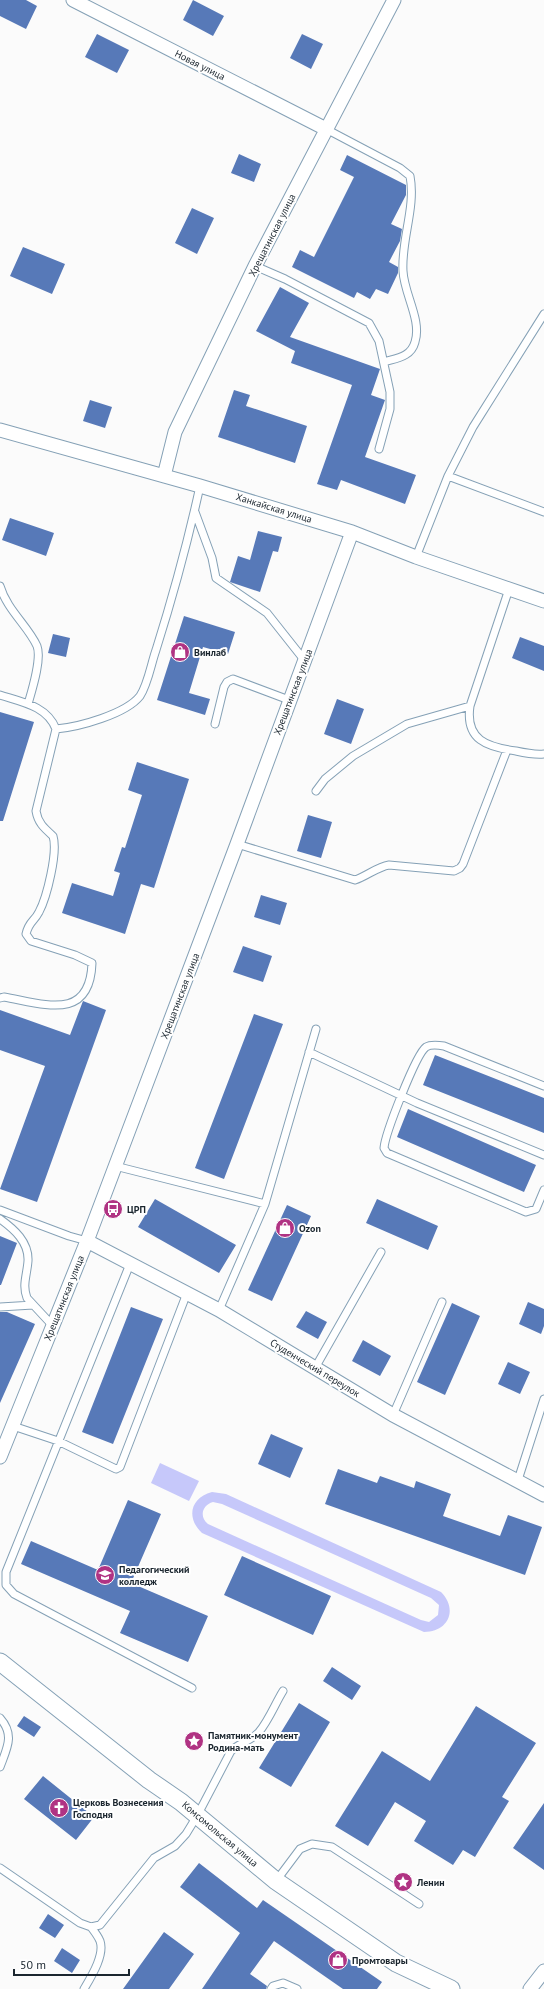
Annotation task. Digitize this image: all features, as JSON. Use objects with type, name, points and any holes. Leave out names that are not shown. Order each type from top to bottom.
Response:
[{"type":"street","name":"Новая улица","points":[[73,0],[326,129]]},
{"type":"street","name":"Хрещатинская улица","points":[[164,476],[175,432],[255,266],[394,0]]},
{"type":"street","name":"Ханкайская улица","points":[[0,432],[200,486],[352,532],[416,557],[544,601]]},
{"type":"street","name":"Хрещатинская улица","points":[[0,1458],[87,1241],[237,844],[352,532]]},
{"type":"street","name":"Студенческий переулок","points":[[87,1241],[219,1310],[393,1415],[544,1495]]},
{"type":"street","name":"Комсомольская улица","points":[[0,1662],[149,1780],[181,1802],[276,1881],[396,1963],[451,1989]]},
{"type":"street","points":[[530,1989],[544,1971]]},
{"type":"lane","points":[[326,129],[400,168],[410,176],[411,195],[403,252],[403,270],[405,289],[417,326],[417,334],[412,350],[406,356],[384,362]]},
{"type":"lane","points":[[255,266],[285,279],[369,323],[380,341],[390,392],[390,409],[379,448]]},
{"type":"lane","points":[[416,557],[448,476],[473,427],[544,314]]},
{"type":"lane","points":[[448,476],[544,512]]},
{"type":"lane","points":[[56,729],[67,728],[117,711],[134,702],[140,696],[175,588],[200,486]]},
{"type":"lane","points":[[194,512],[212,558],[216,578],[268,613],[305,661]]},
{"type":"lane","points":[[0,586],[2,593],[18,619],[38,647],[37,666],[28,704]]},
{"type":"lane","points":[[509,589],[470,706],[469,724],[474,734],[484,743],[494,748],[544,754]]},
{"type":"lane","points":[[215,724],[224,687],[227,682],[233,679],[289,700]]},
{"type":"lane","points":[[0,695],[28,704],[47,714],[56,729],[36,811],[37,819],[41,826],[53,836],[55,852],[39,913],[29,924],[26,934],[31,941],[75,955],[92,963],[91,980],[86,992],[77,1000],[58,1006],[4,997],[0,998]]},
{"type":"lane","points":[[316,791],[325,779],[353,756],[407,724],[470,706]]},
{"type":"lane","points":[[237,844],[355,880],[366,876],[381,866],[389,865],[454,870],[460,868],[463,864],[507,750]]},
{"type":"lane","points":[[219,1310],[265,1204],[316,1029]]},
{"type":"lane","points":[[544,1086],[444,1046],[434,1044],[426,1047],[418,1057],[401,1095],[384,1141],[384,1148],[387,1152],[526,1212],[536,1209],[544,1190]]},
{"type":"lane","points":[[309,1052],[417,1103],[544,1155]]},
{"type":"lane","points":[[115,1166],[265,1204]]},
{"type":"lane","points":[[0,1210],[69,1236],[87,1241]]},
{"type":"lane","points":[[0,1219],[19,1236],[26,1246],[28,1262],[24,1287],[27,1298],[53,1326]]},
{"type":"lane","points":[[315,1368],[381,1252]]},
{"type":"lane","points":[[130,1264],[6,1572],[6,1585],[14,1594],[192,1688]]},
{"type":"lane","points":[[13,1426],[58,1441],[116,1469],[120,1467],[187,1293]]},
{"type":"lane","points":[[393,1415],[442,1302]]},
{"type":"lane","points":[[0,1307],[33,1305]]},
{"type":"lane","points":[[518,1480],[544,1399]]},
{"type":"lane","points":[[0,1868],[80,1924],[91,1927],[100,1925],[154,1858],[175,1846],[197,1816],[230,1751],[238,1744],[249,1740],[259,1732],[283,1690]]},
{"type":"lane","points":[[0,1718],[8,1728],[9,1733],[8,1742],[0,1767]]},
{"type":"lane","points":[[276,1881],[300,1849],[312,1844],[332,1847],[419,1904]]},
{"type":"lane","points":[[84,1989],[91,1978],[100,1954],[100,1941],[91,1927]]},
{"type":"lane","points":[[272,1989],[273,1986],[282,1983],[297,1989]]},
{"type":"shaded area","points":[[160,1463],[199,1481],[189,1501],[151,1483]]},
{"type":"shaded area","points":[[212,1492],[226,1494],[441,1592],[449,1605],[450,1612],[445,1624],[433,1631],[424,1632],[202,1533],[197,1527],[192,1515],[195,1504],[205,1495]],"holes":[[[213,1502],[222,1504],[431,1598],[439,1605],[438,1615],[429,1622],[421,1620],[208,1524],[203,1518],[204,1508]]]},
{"type":"building","points":[[0,0],[26,0],[37,6],[26,29],[0,16]]},
{"type":"building","points":[[193,0],[224,16],[213,36],[183,20]]},
{"type":"building","points":[[97,34],[129,50],[117,73],[85,57]]},
{"type":"building","points":[[302,34],[323,44],[311,69],[290,58]]},
{"type":"building","points":[[239,154],[261,164],[254,182],[231,173]]},
{"type":"building","points":[[347,155],[406,185],[406,195],[391,224],[402,229],[400,241],[389,262],[398,267],[398,273],[388,294],[376,289],[370,299],[357,292],[354,298],[292,267],[300,250],[314,257],[354,177],[340,170]]},
{"type":"building","points":[[192,208],[214,218],[197,254],[175,243]]},
{"type":"building","points":[[23,247],[65,264],[52,294],[10,276]]},
{"type":"building","points":[[280,287],[309,303],[290,337],[380,369],[371,395],[385,400],[365,457],[416,475],[405,504],[341,480],[337,490],[317,484],[352,385],[291,363],[295,351],[256,331]]},
{"type":"building","points":[[234,390],[250,395],[246,406],[307,426],[295,463],[218,437]]},
{"type":"building","points":[[90,400],[112,407],[105,428],[83,421]]},
{"type":"building","points":[[10,518],[54,533],[46,556],[2,540]]},
{"type":"building","points":[[258,531],[282,537],[278,552],[273,551],[260,592],[230,582],[238,556],[250,560]]},
{"type":"building","points":[[184,616],[235,632],[228,654],[203,647],[189,693],[210,699],[205,715],[157,700]]},
{"type":"building","points":[[53,634],[70,638],[66,657],[48,653]]},
{"type":"building","points":[[520,637],[544,646],[544,671],[512,658]]},
{"type":"building","points":[[337,699],[364,709],[351,744],[324,734]]},
{"type":"building","points":[[0,712],[34,722],[3,821],[0,821]]},
{"type":"building","points":[[137,762],[189,779],[154,888],[141,884],[125,934],[62,913],[72,883],[113,896],[120,873],[114,871],[122,847],[125,848],[142,795],[128,790]]},
{"type":"building","points":[[308,815],[332,822],[321,858],[297,851]]},
{"type":"building","points":[[261,895],[287,903],[280,925],[254,917]]},
{"type":"building","points":[[243,946],[272,956],[263,982],[233,972]]},
{"type":"building","points":[[83,1001],[106,1010],[37,1202],[0,1189],[45,1066],[0,1050],[0,1010],[70,1035]]},
{"type":"building","points":[[254,1014],[283,1024],[224,1179],[195,1168]]},
{"type":"building","points":[[435,1055],[544,1098],[544,1133],[423,1085]]},
{"type":"building","points":[[408,1109],[536,1165],[524,1192],[397,1137]]},
{"type":"building","points":[[155,1199],[236,1245],[219,1273],[138,1227]]},
{"type":"building","points":[[377,1199],[438,1226],[428,1250],[366,1223]]},
{"type":"building","points":[[287,1205],[311,1216],[272,1301],[248,1290]]},
{"type":"building","points":[[0,1236],[17,1243],[1,1285],[0,1285]]},
{"type":"building","points":[[528,1302],[544,1309],[544,1326],[541,1334],[519,1324]]},
{"type":"building","points":[[452,1303],[480,1316],[445,1395],[417,1382]]},
{"type":"building","points":[[131,1307],[163,1319],[113,1444],[82,1432]]},
{"type":"building","points":[[306,1311],[327,1322],[318,1339],[296,1327]]},
{"type":"building","points":[[0,1312],[7,1312],[35,1324],[0,1403]]},
{"type":"building","points":[[363,1340],[391,1356],[380,1376],[352,1361]]},
{"type":"building","points":[[508,1362],[530,1372],[520,1394],[498,1384]]},
{"type":"building","points":[[271,1434],[303,1448],[290,1478],[258,1464]]},
{"type":"building","points":[[338,1469],[377,1483],[380,1476],[414,1488],[416,1481],[451,1494],[443,1516],[500,1536],[508,1515],[542,1527],[525,1575],[325,1504]]},
{"type":"building","points":[[128,1500],[161,1514],[131,1583],[208,1616],[188,1662],[120,1633],[130,1611],[21,1564],[31,1541],[98,1570]]},
{"type":"building","points":[[242,1556],[331,1596],[313,1635],[224,1595]]},
{"type":"building","points":[[332,1667],[361,1686],[352,1700],[323,1681]]},
{"type":"building","points":[[299,1703],[330,1722],[291,1787],[259,1768]]},
{"type":"building","points":[[476,1706],[536,1743],[502,1797],[509,1801],[475,1857],[463,1850],[453,1865],[414,1841],[426,1821],[395,1802],[368,1846],[335,1826],[382,1751],[430,1781]]},
{"type":"building","points":[[24,1716],[41,1727],[34,1737],[17,1726]]},
{"type":"building","name":"Церковь Вознесения Господня","points":[[43,1776],[94,1817],[76,1840],[24,1799]]},
{"type":"building","points":[[544,1803],[544,1870],[513,1848]]},
{"type":"building","points":[[199,1863],[257,1908],[263,1900],[382,1982],[377,1989],[343,1989],[274,1941],[250,1974],[267,1986],[266,1989],[202,1989],[240,1933],[180,1887]]},
{"type":"building","points":[[48,1914],[64,1925],[55,1938],[39,1928]]},
{"type":"building","points":[[164,1932],[194,1954],[169,1989],[123,1989]]},
{"type":"building","points":[[62,1948],[80,1960],[72,1973],[54,1961]]},
{"type":"place","name":"Винлаб","points":[[180,652]]},
{"type":"place","name":"ЦРП","points":[[113,1209]]},
{"type":"place","name":"Ozon","points":[[285,1228]]},
{"type":"place","name":"Педагогический колледж","points":[[105,1575]]},
{"type":"place","name":"Памятник-монумент Родина-мать","points":[[194,1741]]},
{"type":"place","name":"Церковь Вознесения Господня","points":[[59,1808]]},
{"type":"place","name":"Ленин","points":[[403,1882]]},
{"type":"place","name":"Промтовары","points":[[338,1960]]}]
